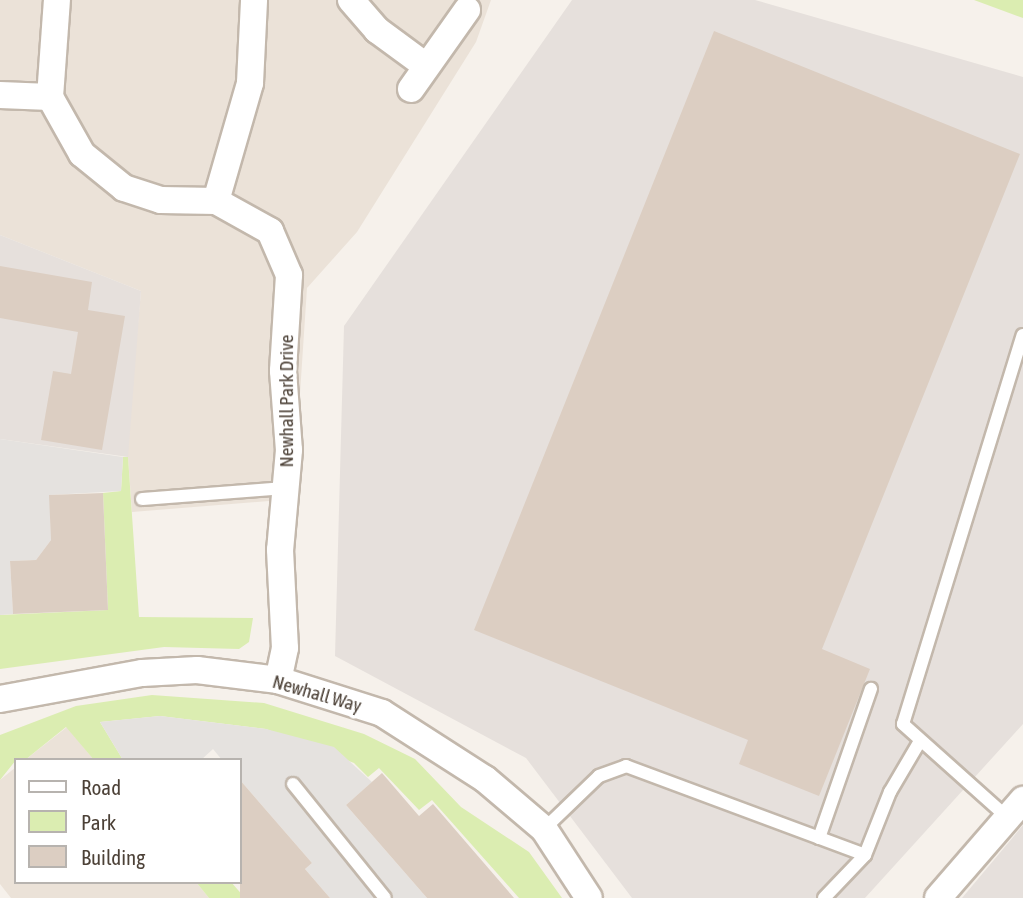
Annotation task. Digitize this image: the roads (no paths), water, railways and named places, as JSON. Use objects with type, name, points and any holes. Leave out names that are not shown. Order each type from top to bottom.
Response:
[{"type":"street","points":[[0,95],[50,97],[58,0]]},
{"type":"street","points":[[216,201],[250,83],[254,0]]},
{"type":"street","points":[[351,0],[377,30],[426,66]]},
{"type":"street","points":[[411,89],[467,10]]},
{"type":"street","name":"Newhall Park Drive","points":[[50,97],[82,154],[124,188],[161,200],[216,201],[270,231],[289,275],[286,488],[279,550],[285,648],[278,680]]},
{"type":"street","name":"Newhall Way","points":[[5,702],[142,673],[198,670],[278,680],[382,713],[485,779],[544,829],[565,857],[589,898]]},
{"type":"street","points":[[938,898],[1016,809]]},
{"type":"street","name":"Newhall Way","points":[[565,857],[582,898]]},
{"type":"lane","points":[[1016,809],[920,741],[903,724],[1023,335]]},
{"type":"lane","points":[[142,499],[286,488]]},
{"type":"lane","points":[[819,838],[871,689]]},
{"type":"lane","points":[[824,898],[865,855],[920,741]]},
{"type":"lane","points":[[544,829],[598,776],[626,766],[865,855]]},
{"type":"lane","points":[[293,784],[385,898]]}]
